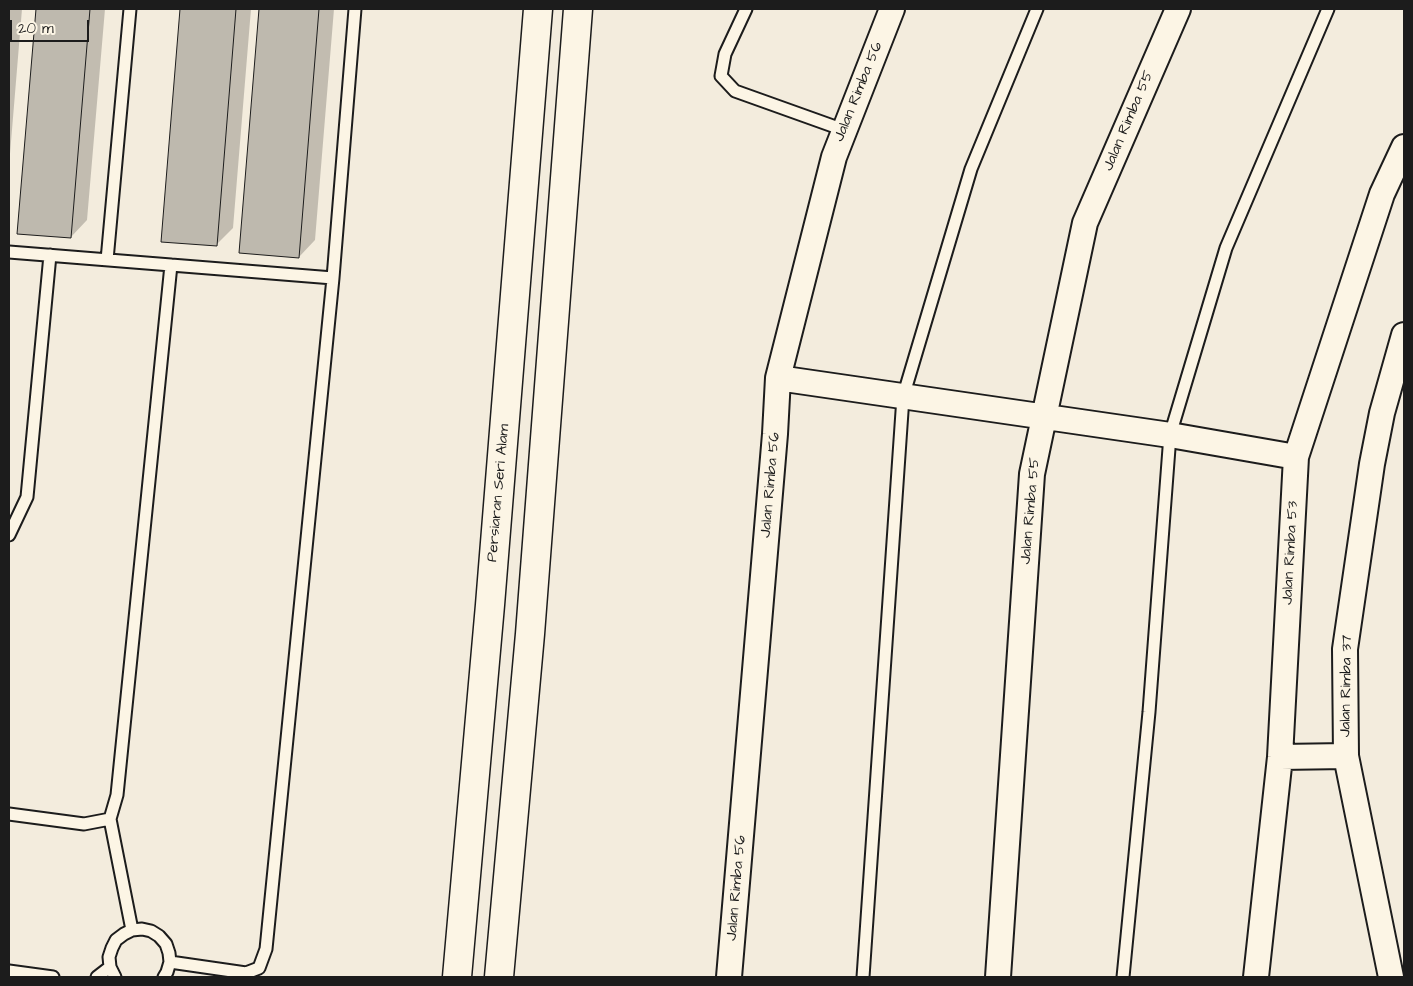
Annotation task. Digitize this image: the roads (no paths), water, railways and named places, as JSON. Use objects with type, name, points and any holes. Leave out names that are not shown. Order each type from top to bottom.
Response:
[{"type":"street","name":"Persiaran Seri Alam","points":[[457,977],[490,605],[538,9]]},
{"type":"street","points":[[499,977],[530,634],[578,9]]},
{"type":"street","name":"Jalan Rimba 56","points":[[730,977],[778,378],[834,157],[892,9]]},
{"type":"street","name":"Jalan Rimba 55","points":[[998,977],[1032,474],[1085,223],[1178,9]]},
{"type":"street","name":"Jalan Rimba 53","points":[[1256,977],[1280,758],[1296,457],[1382,194],[1404,146]]},
{"type":"street","name":"Jalan Rimba 37","points":[[1391,977],[1346,756],[1345,649],[1372,464],[1382,413],[1404,335]]},
{"type":"street","points":[[778,378],[1170,435],[1296,457]]},
{"type":"street","points":[[1280,758],[1346,756]]},
{"type":"street","points":[[502,943],[507,977]]},
{"type":"lane","points":[[107,260],[130,9]]},
{"type":"lane","points":[[170,962],[246,972],[259,968],[266,949],[333,278],[355,9]]},
{"type":"lane","points":[[746,9],[725,54],[721,76],[735,91],[844,130]]},
{"type":"lane","points":[[863,977],[903,397],[971,169],[1036,9]]},
{"type":"lane","points":[[1123,977],[1149,712],[1170,435],[1226,248],[1328,9]]},
{"type":"lane","points":[[9,252],[333,278]]},
{"type":"lane","points":[[9,535],[27,497],[50,255]]},
{"type":"lane","points":[[132,930],[110,819],[117,795],[171,265]]},
{"type":"lane","points":[[9,814],[84,824],[110,819]]},
{"type":"lane","points":[[97,977],[113,972],[109,957],[116,940],[132,930],[142,929],[151,931],[159,936],[166,944],[170,962],[168,972],[164,977]]},
{"type":"lane","points":[[9,971],[52,977]]}]
